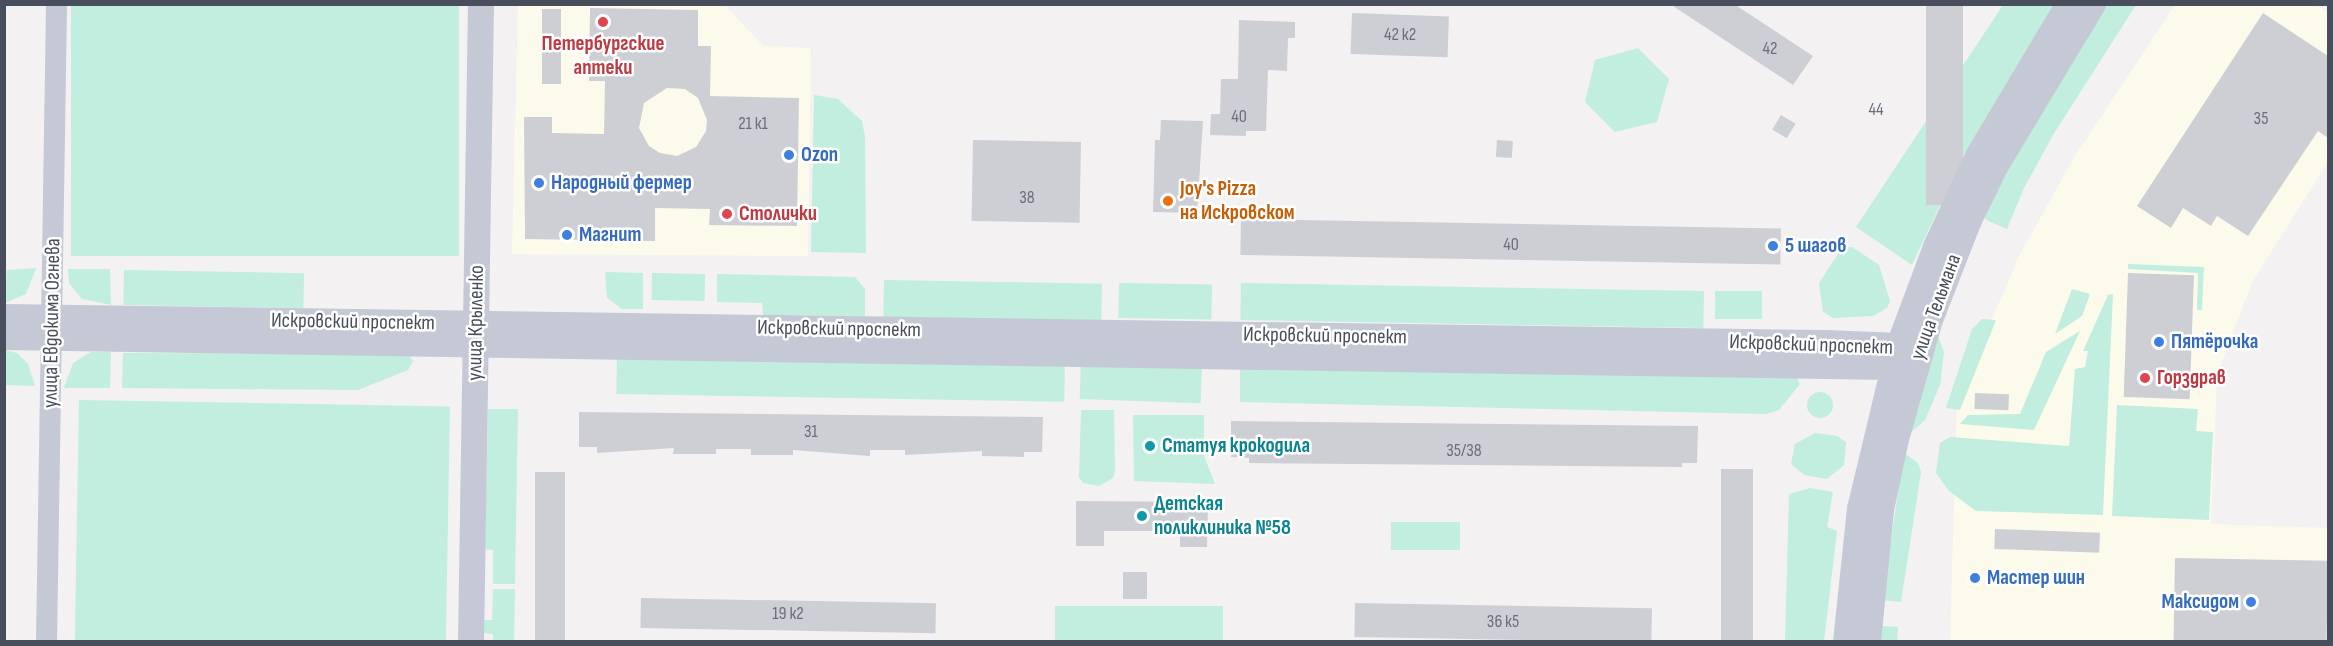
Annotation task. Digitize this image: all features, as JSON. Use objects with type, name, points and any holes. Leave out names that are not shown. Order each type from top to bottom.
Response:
[{"type":"street","name":"улица Евдокима Огнева","points":[[46,642],[56,4]]},
{"type":"street","name":"улица Крыленко","points":[[471,642],[481,4]]},
{"type":"street","name":"улица Тельмана","points":[[1846,642],[1860,509],[1936,247],[1978,156],[2069,4]]},
{"type":"street","name":"улица Тельмана","points":[[1868,642],[1881,510],[1902,358],[1991,174],[2093,4]]},
{"type":"street","name":"Искровский проспект","points":[[4,317],[52,328]]},
{"type":"street","name":"Искровский проспект","points":[[4,337],[52,328],[1902,358]]},
{"type":"shaded area","points":[[518,5],[725,5],[763,46],[811,48],[808,256],[512,254]]},
{"type":"shaded area","points":[[2175,5],[2316,5],[2328,13],[2328,162],[2252,282],[2217,375],[2211,524],[2328,528],[2328,641],[1950,642],[1957,401],[2019,256],[2075,156]]},
{"type":"green space","points":[[71,5],[459,5],[459,256],[71,256]]},
{"type":"green space","points":[[2003,5],[2054,5],[1965,152],[1912,265],[1856,227]]},
{"type":"green space","points":[[2105,5],[2136,5],[2053,135],[2024,188],[2007,229],[1988,221],[1982,216],[2005,169]]},
{"type":"green space","points":[[1638,48],[1669,79],[1657,122],[1615,132],[1585,102],[1595,60]]},
{"type":"green space","points":[[814,95],[838,99],[862,121],[865,137],[866,253],[811,252]]},
{"type":"green space","points":[[1852,247],[1879,265],[1890,301],[1887,308],[1873,316],[1833,318],[1823,312],[1819,283],[1842,248]]},
{"type":"green space","points":[[2128,264],[2204,267],[2202,310],[2197,310],[2198,273],[2128,269]]},
{"type":"green space","points":[[36,268],[26,294],[5,303],[7,270]]},
{"type":"green space","points":[[68,269],[110,269],[111,305],[82,299],[69,283]]},
{"type":"green space","points":[[124,270],[304,273],[303,308],[123,305]]},
{"type":"green space","points":[[605,272],[643,273],[643,309],[622,309],[607,298]]},
{"type":"green space","points":[[652,273],[705,274],[705,301],[652,300]]},
{"type":"green space","points":[[717,274],[855,277],[865,289],[865,316],[763,315],[762,303],[717,302]]},
{"type":"green space","points":[[884,280],[1102,284],[1101,321],[883,317]]},
{"type":"green space","points":[[1119,283],[1212,285],[1211,320],[1118,318]]},
{"type":"green space","points":[[1241,283],[1704,291],[1703,328],[1240,320]]},
{"type":"green space","points":[[2072,289],[2090,294],[2082,316],[2055,334]]},
{"type":"green space","points":[[1715,291],[1762,291],[1762,319],[1715,319]]},
{"type":"green space","points":[[2113,294],[2103,515],[1976,511],[1949,491],[1936,473],[1940,443],[1950,437],[2069,446],[2075,369],[2085,367],[2088,351],[2083,351],[2108,295]]},
{"type":"green space","points":[[1982,319],[1996,320],[1960,410],[1946,408],[1972,329]]},
{"type":"green space","points":[[2080,331],[2034,430],[1960,424],[1968,415],[2020,414],[2046,352]]},
{"type":"green space","points":[[1937,333],[1944,352],[1940,385],[1925,420],[1909,434]]},
{"type":"green space","points":[[5,350],[17,353],[28,364],[35,386],[5,385]]},
{"type":"green space","points":[[91,352],[111,352],[110,388],[64,388],[73,363]]},
{"type":"green space","points":[[123,353],[408,354],[413,361],[408,370],[358,390],[122,388]]},
{"type":"green space","points":[[617,356],[1065,364],[1064,402],[616,394]]},
{"type":"green space","points":[[1081,361],[1202,365],[1201,403],[1080,399]]},
{"type":"green space","points":[[1240,367],[1773,373],[1773,378],[1797,378],[1800,384],[1779,410],[1766,414],[1240,402]]},
{"type":"green space","points":[[1820,392],[1829,396],[1833,405],[1829,414],[1820,418],[1811,414],[1807,405],[1811,396]]},
{"type":"green space","points":[[79,400],[450,406],[446,642],[75,641]]},
{"type":"green space","points":[[2117,405],[2198,409],[2196,431],[2213,432],[2209,520],[2112,516]]},
{"type":"green space","points":[[488,409],[518,409],[515,584],[493,584],[493,550],[485,549]]},
{"type":"green space","points":[[1081,410],[1114,410],[1115,470],[1113,478],[1099,486],[1083,483],[1079,477]]},
{"type":"green space","points":[[1133,415],[1204,415],[1204,456],[1215,484],[1134,481]]},
{"type":"green space","points":[[1815,433],[1837,436],[1846,442],[1844,465],[1827,479],[1804,475],[1791,464],[1795,444]]},
{"type":"green space","points":[[1904,453],[1918,463],[1921,472],[1901,602],[1882,600]]},
{"type":"green space","points":[[1810,488],[1833,492],[1827,527],[1837,531],[1824,641],[1785,641],[1789,494]]},
{"type":"green space","points":[[1391,522],[1460,522],[1460,550],[1391,550]]},
{"type":"green space","points":[[493,589],[515,589],[514,641],[493,641],[493,634],[484,633],[484,620],[492,620]]},
{"type":"green space","points":[[1055,606],[1223,606],[1223,641],[1055,641]]},
{"type":"green space","points":[[1881,626],[1898,627],[1897,642],[1880,642]]},
{"type":"building","points":[[1670,4],[1734,4],[1813,56],[1793,85]]},
{"type":"building","points":[[1926,4],[1963,4],[1963,205],[1926,205]]},
{"type":"building","points":[[590,8],[698,10],[698,46],[711,46],[710,96],[799,98],[797,226],[709,225],[710,209],[655,208],[655,241],[525,239],[524,117],[552,117],[552,133],[604,134],[605,81],[589,81]],"holes":[[[667,88],[685,89],[698,98],[707,120],[706,131],[696,147],[677,156],[660,153],[649,146],[639,128],[644,103]]]},
{"type":"building","points":[[542,9],[561,9],[561,84],[542,84]]},
{"type":"building","points":[[1352,13],[1449,16],[1448,57],[1351,54]]},
{"type":"building","points":[[2263,13],[2328,56],[2328,138],[2318,131],[2248,236],[2217,216],[2211,226],[2183,208],[2171,228],[2137,206]]},
{"type":"building","points":[[1239,20],[1295,22],[1295,38],[1288,38],[1287,71],[1268,70],[1266,131],[1246,131],[1246,136],[1210,135],[1211,114],[1220,114],[1221,79],[1238,79]]},
{"type":"building","points":[[1781,115],[1796,124],[1787,138],[1772,130]]},
{"type":"building","points":[[1161,120],[1203,121],[1197,213],[1153,212],[1155,140],[1160,140]]},
{"type":"building","points":[[973,140],[1081,142],[1080,223],[972,221]]},
{"type":"building","points":[[1497,140],[1513,141],[1512,158],[1496,157]]},
{"type":"building","points":[[1241,219],[1781,228],[1780,264],[1240,255]]},
{"type":"building","name":"Пятёрочка","points":[[2128,273],[2194,275],[2190,399],[2124,397]]},
{"type":"building","points":[[1975,393],[2009,394],[2008,410],[1974,409]]},
{"type":"building","points":[[579,412],[1043,417],[1042,452],[1024,452],[1024,457],[982,456],[982,451],[905,455],[905,450],[870,450],[870,456],[793,450],[793,455],[751,455],[751,449],[716,449],[716,454],[673,454],[674,448],[597,453],[597,447],[579,447]]},
{"type":"building","points":[[1231,421],[1698,426],[1697,463],[1682,463],[1682,467],[1249,463],[1249,458],[1231,457]]},
{"type":"building","points":[[1721,469],[1753,469],[1753,642],[1721,642]]},
{"type":"building","points":[[535,472],[565,472],[565,642],[535,642]]},
{"type":"building","name":"Детская поликлиника №58","points":[[1076,501],[1208,502],[1207,547],[1180,547],[1180,531],[1104,531],[1104,546],[1076,546]]},
{"type":"building","points":[[1995,529],[2100,533],[2099,553],[1994,549]]},
{"type":"building","name":"Максидом","points":[[2175,558],[2328,561],[2327,642],[2174,642]]},
{"type":"building","points":[[1123,572],[1147,572],[1147,599],[1123,599]]},
{"type":"building","points":[[641,598],[936,603],[935,633],[640,628]]},
{"type":"building","points":[[1355,603],[1652,608],[1651,642],[1354,637]]},
{"type":"place","name":"Петербургские аптеки","points":[[603,22]]},
{"type":"place","name":"Ozon","points":[[789,155]]},
{"type":"place","name":"Народный фермер","points":[[539,183]]},
{"type":"place","name":"Joy's Pizza на Искровском","points":[[1168,201]]},
{"type":"place","name":"Столички","points":[[727,214]]},
{"type":"place","name":"Магнит","points":[[567,235]]},
{"type":"place","name":"5 шагов","points":[[1773,246]]},
{"type":"place","name":"Пятёрочка","points":[[2159,342]]},
{"type":"place","name":"Горздрав","points":[[2145,378]]},
{"type":"place","name":"Статуя крокодила","points":[[1150,446]]},
{"type":"place","name":"Детская поликлиника №58","points":[[1142,516]]},
{"type":"place","name":"Мастер шин","points":[[1975,578]]},
{"type":"place","name":"Максидом","points":[[2251,602]]}]
